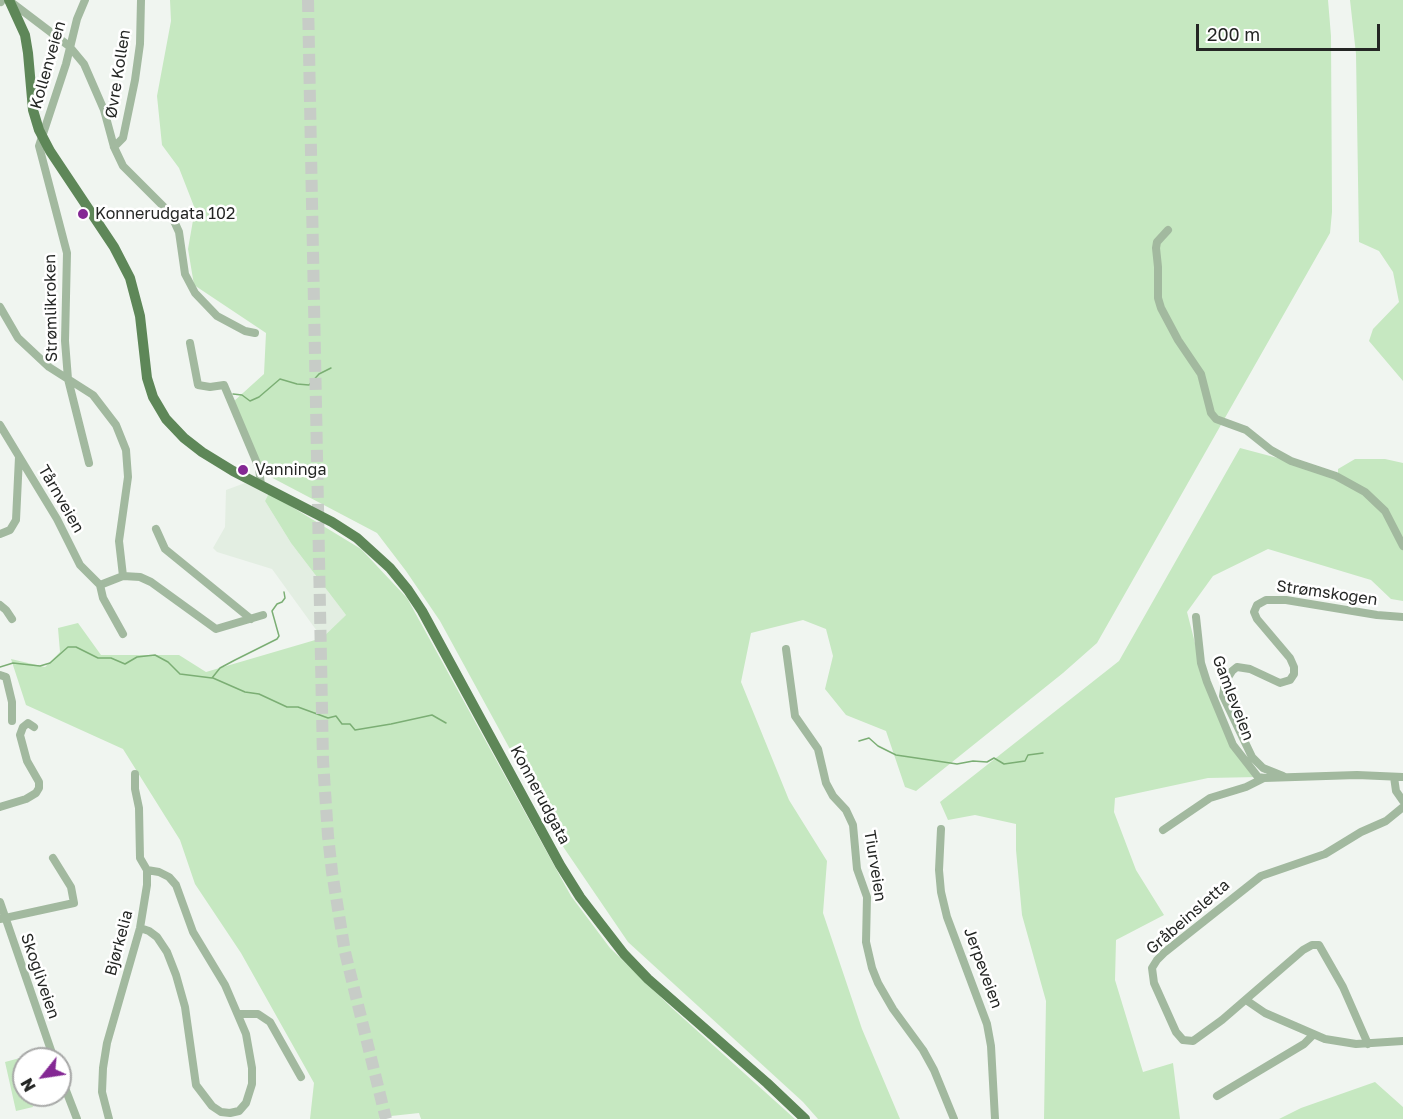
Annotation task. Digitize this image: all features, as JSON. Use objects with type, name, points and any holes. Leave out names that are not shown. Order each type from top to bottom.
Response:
[{"type":"main road","name":"Konnerudgata","points":[[6,1],[25,35],[33,110],[42,137],[114,247],[130,278],[140,316],[147,378],[160,411],[177,432],[193,446],[225,466],[314,511],[351,534],[379,557],[400,579],[431,626],[580,897],[624,954],[648,979],[805,1119]]},
{"type":"street","name":"Kollenveien","points":[[42,137],[85,0]]},
{"type":"street","name":"Øvre Kollen","points":[[114,147],[123,138],[135,80],[140,44],[141,0]]},
{"type":"street","points":[[6,1],[69,46],[84,64],[104,110],[114,147],[123,166],[166,209],[174,221],[179,232],[185,274],[195,293],[217,316],[245,331],[255,333]]},
{"type":"street","name":"Konnerudgata","points":[[42,137],[39,146],[64,237]]},
{"type":"street","points":[[1168,230],[1157,242],[1156,248],[1157,286],[1161,308],[1178,340],[1201,374],[1211,413],[1216,419],[1241,427],[1271,450],[1291,461],[1336,477],[1365,492],[1385,511],[1403,546]]},
{"type":"street","name":"Strømlikroken","points":[[64,237],[67,253],[68,379],[89,463]]},
{"type":"street","points":[[0,307],[18,338],[49,367],[93,395],[116,425],[126,450],[128,477],[119,541],[123,576]]},
{"type":"street","points":[[190,342],[198,385],[210,387],[224,385],[259,468],[261,485]]},
{"type":"street","name":"Tårnveien","points":[[0,425],[57,519],[80,565],[99,585],[103,598],[123,634]]},
{"type":"street","points":[[0,534],[10,530],[16,520],[19,457]]},
{"type":"street","points":[[156,529],[165,549],[251,619]]},
{"type":"street","points":[[99,585],[123,576],[140,577],[151,582],[216,629],[263,615]]},
{"type":"street","name":"Strømskogen","points":[[1283,776],[1263,768],[1252,757],[1223,696],[1225,682],[1232,671],[1237,668],[1250,669],[1280,683],[1288,682],[1294,674],[1290,658],[1257,619],[1254,612],[1257,605],[1266,600],[1286,600],[1398,617]]},
{"type":"street","points":[[0,605],[12,619]]},
{"type":"street","name":"Gamleveien","points":[[1196,616],[1202,669],[1231,741],[1253,772],[1258,777],[1264,778]]},
{"type":"street","name":"Tiurveien","points":[[786,650],[795,716],[818,749],[829,790],[846,810],[853,825],[856,869],[867,897],[866,942],[872,968],[893,1009],[923,1050],[934,1070],[954,1119]]},
{"type":"street","points":[[0,675],[6,677],[12,702],[12,721]]},
{"type":"street","points":[[0,807],[26,799],[36,793],[39,788],[38,778],[30,768],[20,735],[23,727],[28,723],[34,727]]},
{"type":"street","name":"Bjørkelia","points":[[109,1119],[102,1092],[107,1043],[140,928],[147,885],[147,870],[140,858],[139,808],[135,774]]},
{"type":"street","points":[[1163,830],[1210,798],[1246,787],[1264,778],[1357,775],[1398,777],[1396,791],[1403,801]]},
{"type":"street","name":"Gråbeinsletta","points":[[1368,1044],[1343,987],[1318,945],[1312,945],[1303,950],[1199,1039],[1193,1041],[1183,1040],[1176,1032],[1154,983],[1152,968],[1156,960],[1165,952],[1261,876],[1324,854],[1361,832],[1391,818],[1403,807]]},
{"type":"street","name":"Jerpeveien","points":[[941,829],[939,870],[941,892],[987,1024],[991,1046],[995,1119]]},
{"type":"street","points":[[2,919],[74,903],[70,887],[53,858]]},
{"type":"street","points":[[140,928],[157,937],[167,952],[176,975],[185,1007],[196,1085],[212,1106],[221,1112],[239,1111],[246,1103],[252,1084],[252,1068],[246,1034],[225,985],[193,932],[176,885],[169,877],[147,870]]},
{"type":"street","name":"Skogliveien","points":[[0,902],[2,919],[50,1047]]},
{"type":"street","points":[[1246,1000],[1265,1013],[1313,1035],[1336,1042],[1368,1044],[1403,1041]]},
{"type":"street","points":[[238,1014],[258,1014],[270,1022],[301,1077]]},
{"type":"street","points":[[1217,1096],[1304,1044],[1313,1035]]},
{"type":"shaded area","points":[[245,483],[269,493],[265,501],[291,543],[346,615],[322,638],[272,569],[217,552],[213,548],[225,527],[226,490]]},
{"type":"green space","points":[[170,0],[1328,0],[1331,36],[1332,212],[1330,233],[1097,643],[916,791],[905,787],[886,731],[846,715],[825,689],[833,656],[826,629],[803,620],[751,633],[741,682],[789,800],[827,861],[823,913],[862,1029],[900,1119],[818,1119],[803,1102],[628,942],[564,848],[440,621],[377,533],[265,474],[255,457],[233,402],[264,374],[266,333],[194,285],[188,249],[195,209],[179,168],[162,145],[157,96],[171,21]]},
{"type":"green space","points":[[1350,0],[1403,0],[1403,381],[1369,341],[1373,329],[1399,302],[1393,272],[1379,251],[1359,242],[1356,54]]},
{"type":"green space","points":[[1240,448],[1338,474],[1338,469],[1355,459],[1385,459],[1403,463],[1403,601],[1391,599],[1371,580],[1268,549],[1213,576],[1187,612],[1203,674],[1229,740],[1258,777],[1208,778],[1115,798],[1114,812],[1136,870],[1164,915],[1116,940],[1115,980],[1143,1072],[1173,1063],[1180,1119],[1044,1119],[1046,1001],[1022,915],[1016,824],[975,815],[948,820],[940,802],[1119,661]]},
{"type":"green space","points":[[269,493],[361,549],[407,598],[571,896],[610,948],[673,1009],[795,1119],[421,1119],[419,1113],[379,1119],[310,1119],[314,1083],[241,953],[195,884],[180,840],[123,749],[26,705],[11,659],[45,667],[60,652],[58,628],[78,623],[101,655],[179,655],[206,672],[322,638],[346,615],[291,543],[265,501]]},
{"type":"green space","points":[[12,1060],[12,1093],[5,1062]]},
{"type":"green space","points":[[1375,1082],[1403,1107],[1403,1119],[1279,1119],[1301,1108]]},
{"type":"green space","points":[[15,1107],[33,1107],[16,1111]]},
{"type":"waterway","points":[[233,394],[242,395],[250,401],[259,397],[280,379],[309,385],[319,374],[331,368]]},
{"type":"waterway","points":[[0,667],[13,663],[40,666],[50,663],[68,647],[76,647],[98,658],[111,658],[125,664],[137,657],[155,655],[168,662],[180,674],[212,678],[220,668],[277,639],[279,636],[272,611],[285,598],[284,592]]},
{"type":"waterway","points":[[213,678],[245,692],[259,694],[287,707],[298,707],[328,718],[336,716],[342,724],[350,724],[355,730],[432,715],[446,723]]},
{"type":"waterway","points":[[859,741],[869,738],[878,746],[896,755],[957,764],[973,761],[987,762],[994,758],[1004,764],[1025,761],[1028,755],[1043,753]]},
{"type":"tunnel","points":[[308,0],[323,761],[328,836],[345,952],[386,1119]]},
{"type":"place","name":"Konnerudgata 102","points":[[83,214]]},
{"type":"place","name":"Vanninga","points":[[243,470]]}]
